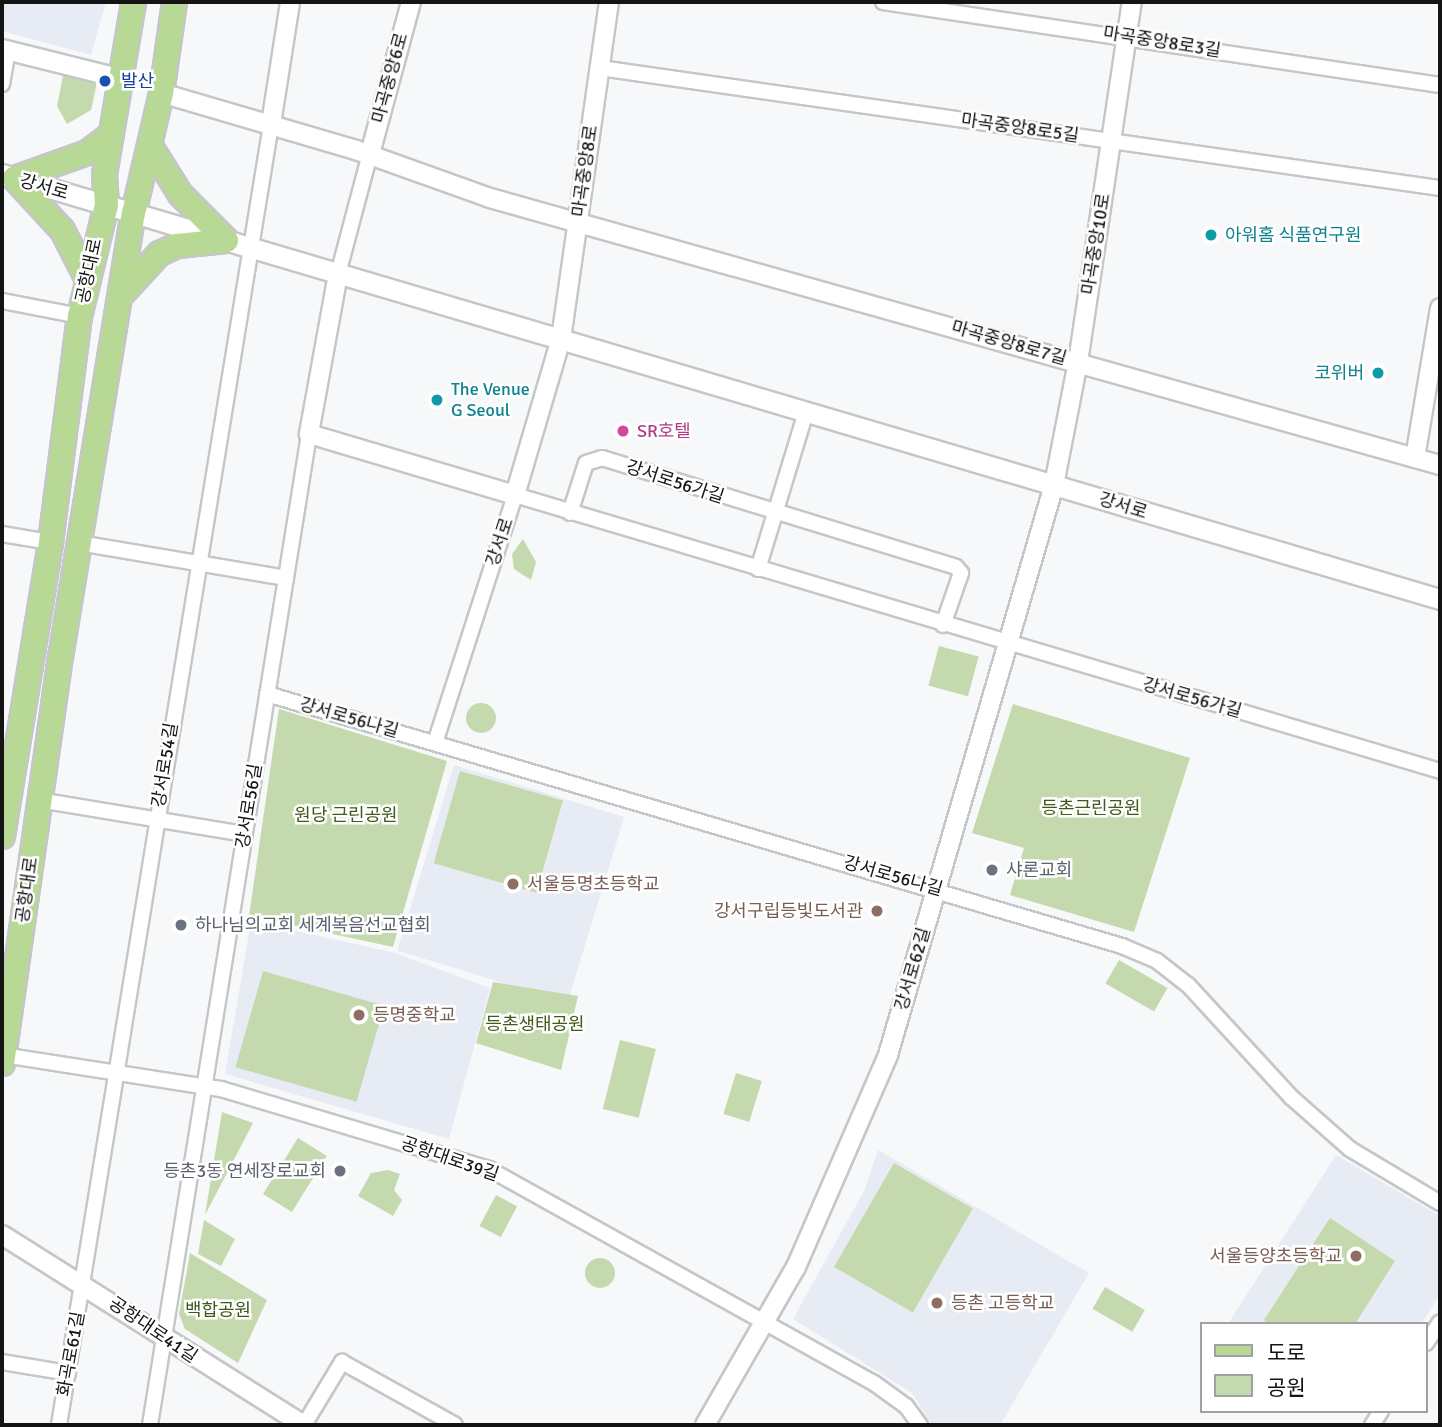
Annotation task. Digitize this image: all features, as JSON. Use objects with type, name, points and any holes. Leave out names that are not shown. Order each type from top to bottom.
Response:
[{"type":"main road","name":"공항대로","points":[[2,832],[50,542],[79,316],[106,204],[111,134],[134,2]]},
{"type":"main road","name":"공항대로","points":[[3,1059],[79,542],[118,300],[133,213],[162,93],[174,2]]},
{"type":"main road","points":[[87,279],[62,230],[8,176],[87,152],[111,134]]},
{"type":"main road","points":[[150,146],[180,194],[237,244]]},
{"type":"main road","name":"강서로","points":[[8,176],[1440,599]]},
{"type":"main road","points":[[118,300],[136,272],[159,253],[177,245],[237,244]]},
{"type":"street","points":[[237,244],[271,124],[290,2]]},
{"type":"street","name":"마곡중앙6로","points":[[370,154],[411,2]]},
{"type":"street","name":"마곡중앙8로","points":[[561,340],[609,2]]},
{"type":"street","name":"마곡중앙8로3길","points":[[883,2],[1440,85]]},
{"type":"street","name":"마곡중앙10로","points":[[1054,485],[1078,362],[1132,2]]},
{"type":"street","points":[[2,84],[5,49],[122,79]]},
{"type":"street","name":"마곡중앙8로5길","points":[[600,68],[1440,188]]},
{"type":"street","points":[[162,93],[370,154],[491,198],[578,221]]},
{"type":"street","points":[[338,274],[370,154]]},
{"type":"street","name":"마곡중앙8로7길","points":[[578,221],[1440,465]]},
{"type":"street","name":"강서로54길","points":[[83,1283],[197,562],[237,244]]},
{"type":"street","name":"강서로56길","points":[[152,1424],[163,1339],[244,834],[309,434],[338,274]]},
{"type":"street","points":[[2,301],[79,316]]},
{"type":"street","points":[[1415,458],[1440,308]]},
{"type":"street","name":"강서로","points":[[435,743],[515,495],[561,340]]},
{"type":"street","points":[[758,569],[806,412]]},
{"type":"street","name":"강서로56가길","points":[[309,434],[1440,771]]},
{"type":"street","name":"강서로56가길","points":[[570,513],[586,463],[595,456],[774,515],[960,569],[943,625]]},
{"type":"street","name":"강서로62길","points":[[705,1425],[796,1268],[888,1055],[1054,485]]},
{"type":"street","points":[[2,534],[50,542]]},
{"type":"street","points":[[79,542],[286,578]]},
{"type":"street","name":"강서로56나길","points":[[267,694],[937,888],[1157,961],[1188,985],[1291,1097],[1350,1149],[1440,1203]]},
{"type":"street","points":[[40,800],[244,834]]},
{"type":"street","name":"공항대로39길","points":[[3,1059],[117,1070],[204,1086],[489,1170],[874,1383],[906,1406],[920,1425]]},
{"type":"street","name":"공항대로41길","points":[[2,1235],[83,1283],[163,1339],[304,1425]]},
{"type":"street","name":"화곡로61길","points":[[59,1425],[83,1283]]},
{"type":"street","points":[[1428,1340],[1440,1322]]},
{"type":"street","points":[[2,1362],[68,1373]]},
{"type":"street","points":[[304,1425],[342,1362],[455,1425]]},
{"type":"shaded area","points":[[2,2],[106,2],[91,55],[2,31]]},
{"type":"shaded area","name":"서울등명초등학교","points":[[454,765],[624,817],[568,1003],[397,951]]},
{"type":"shaded area","name":"등명중학교","points":[[251,921],[392,952],[490,988],[449,1139],[225,1074]]},
{"type":"shaded area","name":"등촌 고등학교","points":[[878,1150],[1089,1273],[1000,1425],[932,1425],[912,1393],[793,1319],[864,1191]]},
{"type":"shaded area","name":"서울등양초등학교","points":[[1336,1155],[1440,1216],[1440,1295],[1422,1322],[1229,1322]]},
{"type":"green space","points":[[64,71],[98,78],[91,110],[67,124],[57,106]]},
{"type":"green space","points":[[523,539],[536,562],[531,580],[514,569],[512,554]]},
{"type":"green space","points":[[939,646],[979,657],[968,696],[928,686]]},
{"type":"green space","points":[[481,703],[487,704],[495,712],[495,724],[487,732],[481,733],[475,732],[467,724],[466,718],[467,712],[475,704]]},
{"type":"green space","name":"등촌근린공원","points":[[1013,704],[1190,758],[1134,932],[1010,895],[1024,848],[972,833]]},
{"type":"green space","name":"원당 근린공원","points":[[279,709],[447,761],[393,947],[249,916]]},
{"type":"green space","points":[[460,771],[563,800],[536,893],[434,863]]},
{"type":"green space","points":[[1119,960],[1167,988],[1154,1011],[1106,983]]},
{"type":"green space","points":[[263,971],[384,1006],[357,1102],[235,1067]]},
{"type":"green space","name":"등촌생태공원","points":[[493,982],[578,996],[561,1070],[476,1043]]},
{"type":"green space","points":[[620,1040],[656,1049],[639,1118],[603,1109]]},
{"type":"green space","points":[[736,1073],[762,1081],[749,1122],[723,1114]]},
{"type":"green space","points":[[222,1112],[253,1123],[205,1215]]},
{"type":"green space","points":[[298,1138],[327,1156],[292,1212],[263,1194]]},
{"type":"green space","points":[[894,1163],[973,1208],[913,1312],[834,1267]]},
{"type":"green space","points":[[388,1170],[400,1174],[394,1190],[402,1200],[393,1216],[358,1196],[371,1173]]},
{"type":"green space","points":[[496,1195],[517,1206],[501,1237],[480,1226]]},
{"type":"green space","points":[[1330,1218],[1395,1261],[1356,1322],[1264,1320]]},
{"type":"green space","points":[[204,1220],[235,1239],[221,1266],[198,1254]]},
{"type":"green space","name":"백합공원","points":[[190,1253],[267,1300],[238,1363],[185,1329],[179,1314]]},
{"type":"green space","points":[[600,1258],[610,1263],[615,1273],[610,1283],[600,1288],[590,1283],[585,1273],[590,1263]]},
{"type":"green space","points":[[1105,1287],[1145,1310],[1132,1332],[1092,1309]]},
{"type":"place","name":"발산","points":[[105,81]]},
{"type":"place","name":"아워홈 식품연구원","points":[[1211,235]]},
{"type":"place","name":"코위버","points":[[1378,373]]},
{"type":"place","name":"The Venue G Seoul","points":[[437,400]]},
{"type":"place","name":"SR호텔","points":[[623,431]]},
{"type":"place","name":"샤론교회","points":[[992,870]]},
{"type":"place","name":"서울등명초등학교","points":[[513,884]]},
{"type":"place","name":"강서구립등빛도서관","points":[[877,911]]},
{"type":"place","name":"하나님의교회 세계복음선교협회","points":[[181,925]]},
{"type":"place","name":"등명중학교","points":[[359,1015]]},
{"type":"place","name":"등촌3동 연세장로교회","points":[[340,1171]]},
{"type":"place","name":"서울등양초등학교","points":[[1356,1256]]},
{"type":"place","name":"등촌 고등학교","points":[[937,1303]]}]
